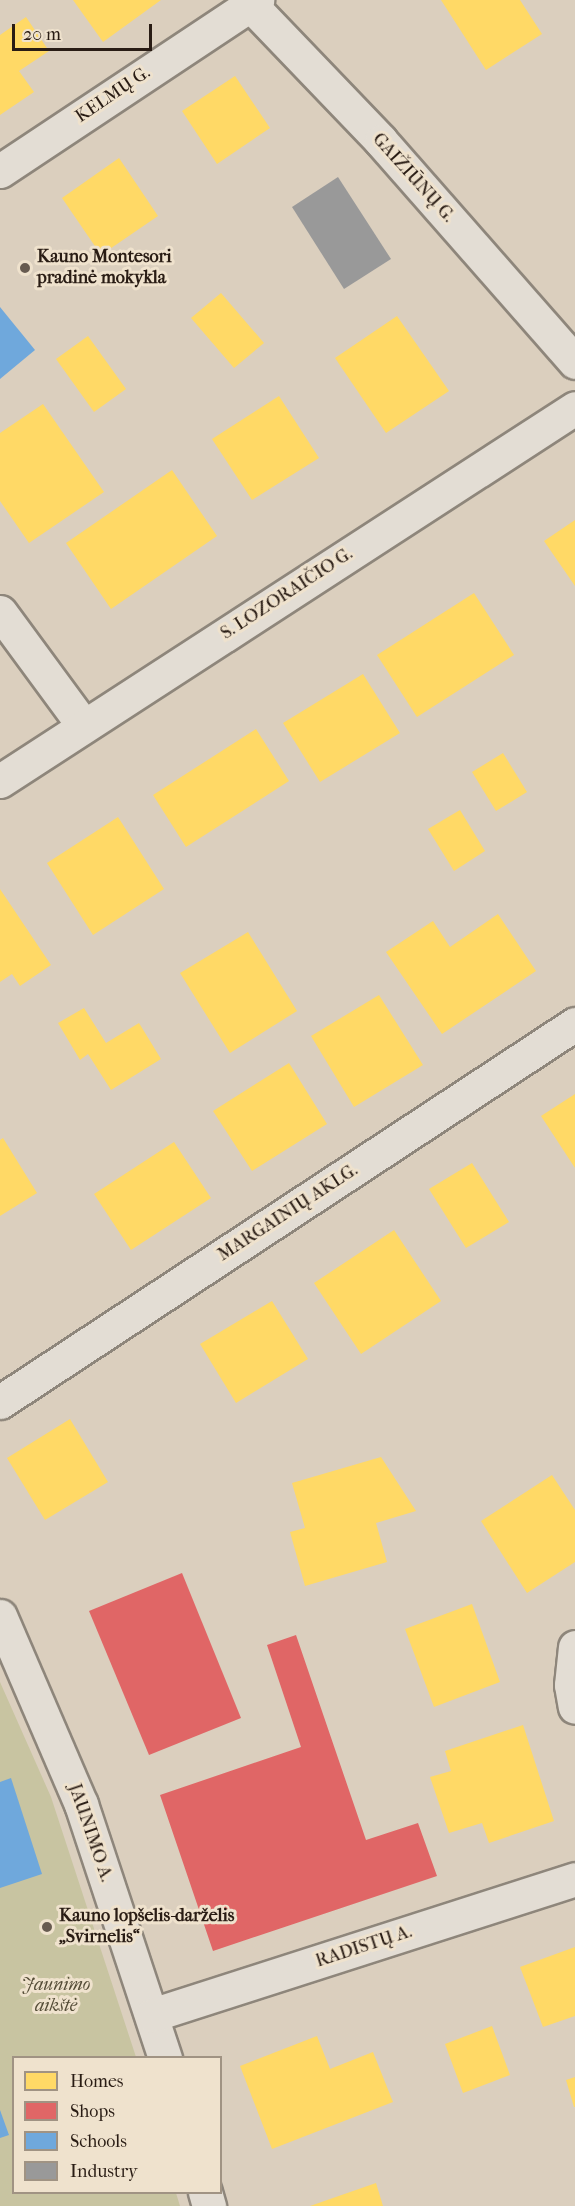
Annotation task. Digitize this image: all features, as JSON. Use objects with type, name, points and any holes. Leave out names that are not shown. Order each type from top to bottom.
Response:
[{"type":"street","name":"KELMŲ G.","points":[[0,171],[251,1]]},
{"type":"street","name":"GAIŽIŪNŲ G.","points":[[251,1],[381,141],[575,362]]},
{"type":"street","name":"S. LOZORAIČIO G.","points":[[0,781],[83,725],[575,408]]},
{"type":"street","points":[[0,612],[83,725]]},
{"type":"street","name":"MARGAINIŲ AKLG.","points":[[0,1402],[575,1024]]},
{"type":"street","name":"JAUNIMO A.","points":[[0,1616],[60,1750],[164,2056]]},
{"type":"street","points":[[575,1647],[571,1684],[575,1707]]},
{"type":"street","name":"RADISTŲ A.","points":[[152,2015],[575,1879]]},
{"type":"green space","name":"Jaunimo aikštė","points":[[0,1682],[51,1797],[136,2056],[12,2056],[12,2194],[176,2194],[180,2206],[0,2206]]},
{"type":"building: Homes","points":[[73,0],[161,0],[103,42]]},
{"type":"building: Homes","points":[[441,0],[520,0],[542,34],[486,70]]},
{"type":"building: Homes","points":[[26,17],[49,51],[19,71],[34,92],[0,115],[0,35]]},
{"type":"building: Homes","points":[[235,76],[270,128],[217,164],[182,111]]},
{"type":"building: Homes","points":[[119,158],[158,216],[101,255],[62,198]]},
{"type":"building: Homes","points":[[221,293],[264,343],[234,368],[191,318]]},
{"type":"building: Homes","points":[[397,316],[449,391],[386,433],[335,358]]},
{"type":"building: Homes","points":[[88,336],[126,389],[94,412],[56,359]]},
{"type":"building: Homes","points":[[279,396],[319,458],[252,500],[212,439]]},
{"type":"building: Homes","points":[[43,404],[104,492],[29,543],[0,501],[0,433]]},
{"type":"building: Homes","points":[[172,470],[217,536],[111,609],[66,543]]},
{"type":"building: Homes","points":[[575,520],[575,586],[544,541]]},
{"type":"building: Homes","points":[[474,593],[514,655],[417,717],[377,655]]},
{"type":"building: Homes","points":[[363,674],[400,733],[320,782],[283,723]]},
{"type":"building: Homes","points":[[256,729],[289,781],[186,847],[153,795]]},
{"type":"building: Homes","points":[[503,753],[527,792],[496,811],[472,772]]},
{"type":"building: Homes","points":[[460,810],[485,851],[454,871],[428,829]]},
{"type":"building: Homes","points":[[118,817],[164,889],[93,935],[47,863]]},
{"type":"building: Homes","points":[[0,889],[51,965],[20,986],[12,974],[0,982]]},
{"type":"building: Homes","points":[[498,914],[536,971],[442,1034],[386,952],[433,921],[450,947]]},
{"type":"building: Homes","points":[[248,932],[297,1011],[230,1053],[180,973]]},
{"type":"building: Homes","points":[[379,995],[423,1065],[354,1107],[311,1036]]},
{"type":"building: Homes","points":[[84,1008],[106,1043],[139,1023],[161,1059],[111,1090],[88,1054],[80,1060],[58,1023]]},
{"type":"building: Homes","points":[[289,1063],[327,1124],[252,1171],[213,1111]]},
{"type":"building: Homes","points":[[575,1094],[575,1168],[541,1116]]},
{"type":"building: Homes","points":[[3,1138],[37,1193],[0,1216],[0,1140]]},
{"type":"building: Homes","points":[[174,1142],[211,1198],[131,1250],[94,1194]]},
{"type":"building: Homes","points":[[472,1163],[509,1222],[466,1248],[429,1189]]},
{"type":"building: Homes","points":[[394,1230],[441,1301],[361,1354],[314,1283]]},
{"type":"building: Homes","points":[[272,1301],[308,1359],[236,1403],[200,1344]]},
{"type":"building: Homes","points":[[70,1419],[108,1482],[45,1520],[7,1458]]},
{"type":"building: Homes","points":[[381,1457],[416,1511],[376,1523],[387,1562],[305,1586],[290,1532],[305,1528],[292,1483]]},
{"type":"building: Homes","points":[[552,1475],[575,1510],[575,1562],[527,1593],[481,1521]]},
{"type":"building: Homes","points":[[472,1604],[500,1682],[434,1707],[405,1629]]},
{"type":"building: Homes","points":[[523,1725],[554,1821],[489,1843],[482,1823],[449,1833],[430,1777],[451,1771],[445,1751]]},
{"type":"building: Homes","points":[[575,1947],[575,2016],[543,2027],[520,1967]]},
{"type":"building: Homes","points":[[492,2026],[510,2075],[463,2093],[445,2044]]},
{"type":"building: Homes","points":[[317,2036],[330,2069],[373,2052],[393,2102],[272,2149],[240,2066]]},
{"type":"building: Homes","points":[[575,2077],[575,2107],[574,2107],[566,2080]]},
{"type":"building: Homes","points":[[376,2183],[383,2206],[310,2206]]},
{"type":"building: Shops","points":[[182,1573],[241,1718],[149,1755],[89,1611]]},
{"type":"building: Shops","points":[[296,1635],[366,1840],[418,1823],[437,1876],[213,1951],[160,1795],[301,1747],[267,1645]]},
{"type":"building: Schools","points":[[0,307],[35,350],[0,379]]},
{"type":"building: Schools","points":[[11,1778],[42,1874],[0,1888],[0,1782]]},
{"type":"building: Schools","points":[[0,2110],[9,2135],[0,2138]]},
{"type":"building: Industry","points":[[338,177],[391,259],[344,289],[292,207]]},
{"type":"place","name":"Kauno Montesori pradinė mokykla","points":[[25,268]]},
{"type":"place","name":"Kauno lopšelis-darželis „Svirnelis“","points":[[47,1927]]}]
